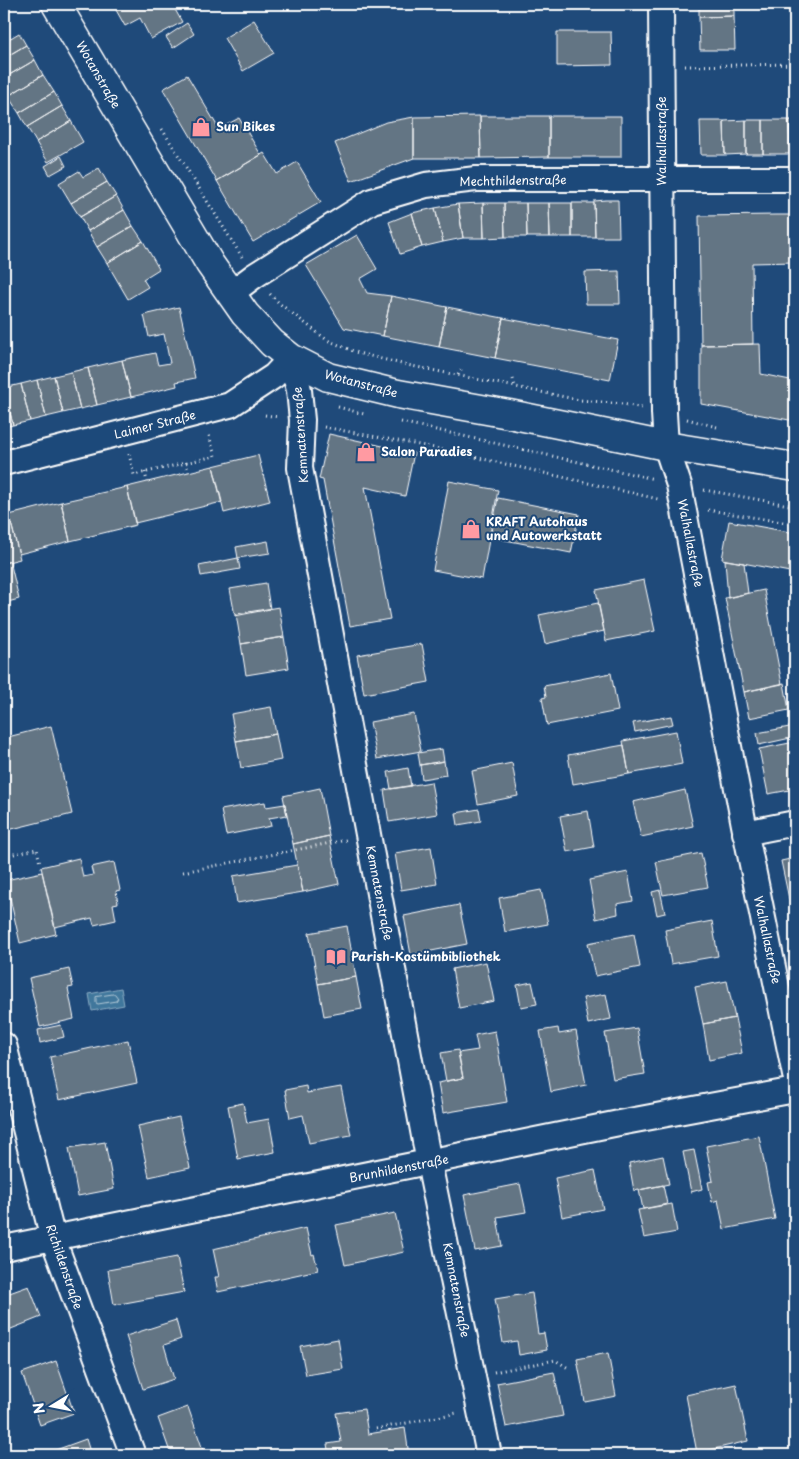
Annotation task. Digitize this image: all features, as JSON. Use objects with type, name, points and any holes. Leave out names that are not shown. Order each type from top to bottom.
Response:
[{"type":"main road","name":"Wotanstraße","points":[[56,4],[210,264],[245,314],[265,336],[291,358],[328,376],[398,394],[509,414],[666,446],[795,467]]},
{"type":"street","name":"Walhallastraße","points":[[661,4],[664,413],[666,446],[679,485],[745,833],[795,1075]]},
{"type":"street","name":"Mechthildenstraße","points":[[230,294],[254,276],[372,201],[426,185],[476,179],[795,180]]},
{"type":"street","name":"Laimer Straße","points":[[4,463],[230,405],[274,376],[291,358]]},
{"type":"street","name":"Kemnatenstraße","points":[[291,358],[299,390],[302,420],[300,468],[430,1163],[489,1455]]},
{"type":"street","points":[[745,833],[795,823]]},
{"type":"street","name":"Richildenstraße","points":[[4,1045],[53,1239],[132,1455]]},
{"type":"street","name":"Brunhildenstraße","points":[[4,1248],[430,1163],[619,1123],[795,1090]]},
{"type":"path","points":[[662,66],[795,64]]},
{"type":"path","points":[[158,122],[254,276],[280,304],[327,340],[358,353],[402,364],[580,400],[623,404],[721,428]]},
{"type":"path","points":[[458,375],[462,369]]},
{"type":"path","points":[[513,379],[515,386]]},
{"type":"path","points":[[325,427],[435,448],[655,498]]},
{"type":"path","points":[[128,449],[134,475],[214,456],[208,430]]},
{"type":"path","points":[[186,462],[188,472]]},
{"type":"path","points":[[145,472],[147,482]]},
{"type":"path","points":[[679,485],[795,506]]},
{"type":"path","points":[[719,512],[795,524]]},
{"type":"path","points":[[182,872],[369,835]]},
{"type":"path","points":[[4,856],[37,848],[40,864]]},
{"type":"path","points":[[492,1373],[555,1360],[570,1369]]},
{"type":"path","points":[[376,1429],[430,1418]]},
{"type":"water","points":[[121,988],[124,1005],[92,1011],[89,994]]},
{"type":"building","points":[[127,4],[172,4],[182,22],[151,39],[140,18],[125,26],[116,10]]},
{"type":"building","points":[[699,4],[734,4],[734,16],[699,17]]},
{"type":"building","points":[[734,16],[735,50],[700,50],[699,17]]},
{"type":"building","points":[[254,20],[274,53],[243,71],[224,38]]},
{"type":"building","points":[[187,23],[194,34],[173,48],[166,37]]},
{"type":"building","points":[[557,32],[611,32],[612,65],[557,66]]},
{"type":"building","points":[[19,33],[26,45],[4,58],[4,42]]},
{"type":"building","points":[[26,45],[35,60],[4,78],[4,58]]},
{"type":"building","points":[[35,60],[43,75],[8,96],[4,88],[4,78]]},
{"type":"building","points":[[43,75],[54,92],[19,113],[8,96]]},
{"type":"building","points":[[187,75],[219,129],[239,118],[261,155],[217,181],[163,89]]},
{"type":"building","points":[[54,92],[62,106],[27,127],[19,113]]},
{"type":"building","points":[[62,106],[71,121],[36,142],[27,127]]},
{"type":"building","points":[[480,116],[481,158],[414,158],[414,117]]},
{"type":"building","points":[[480,116],[549,116],[549,157],[481,158]]},
{"type":"building","points":[[549,116],[621,116],[621,157],[549,157]]},
{"type":"building","points":[[414,117],[414,158],[351,181],[335,143],[386,122]]},
{"type":"building","points":[[746,120],[746,154],[725,155],[724,121]]},
{"type":"building","points":[[746,120],[763,120],[763,154],[746,154]]},
{"type":"building","points":[[763,120],[789,120],[790,154],[763,154]]},
{"type":"building","points":[[789,120],[795,120],[795,154],[790,154]]},
{"type":"building","points":[[71,121],[83,142],[48,162],[36,142]]},
{"type":"building","points":[[700,121],[724,121],[725,155],[701,155]]},
{"type":"building","points":[[264,153],[277,174],[297,162],[321,202],[253,242],[217,181]]},
{"type":"building","points":[[61,156],[66,166],[50,175],[45,166]]},
{"type":"building","points":[[99,168],[107,182],[71,203],[59,183],[79,171],[83,177]]},
{"type":"building","points":[[107,182],[116,196],[80,217],[71,203]]},
{"type":"building","points":[[116,196],[124,210],[88,231],[80,217]]},
{"type":"building","points":[[618,200],[619,237],[595,237],[594,201]]},
{"type":"building","points":[[483,203],[504,203],[505,237],[484,238]]},
{"type":"building","points":[[483,203],[484,238],[463,238],[458,204]]},
{"type":"building","points":[[504,203],[526,203],[527,237],[505,237]]},
{"type":"building","points":[[526,203],[549,203],[550,237],[527,237]]},
{"type":"building","points":[[549,203],[572,203],[572,237],[550,237]]},
{"type":"building","points":[[572,203],[594,203],[595,237],[572,237]]},
{"type":"building","points":[[458,204],[463,238],[443,242],[435,208]]},
{"type":"building","points":[[435,208],[443,242],[422,247],[412,213]]},
{"type":"building","points":[[124,210],[133,226],[97,247],[88,231]]},
{"type":"building","points":[[412,213],[422,247],[400,254],[389,222]]},
{"type":"building","points":[[795,215],[795,262],[752,263],[753,344],[701,345],[699,216]]},
{"type":"building","points":[[133,226],[143,241],[107,263],[97,247]]},
{"type":"building","points":[[357,235],[377,269],[360,279],[367,293],[391,296],[383,336],[344,328],[306,265]]},
{"type":"building","points":[[143,241],[159,269],[143,279],[148,287],[128,299],[107,263]]},
{"type":"building","points":[[619,271],[620,304],[586,304],[585,272]]},
{"type":"building","points":[[391,296],[447,307],[439,347],[383,336]]},
{"type":"building","points":[[179,307],[195,378],[176,382],[177,386],[131,397],[122,360],[155,353],[158,365],[170,363],[164,334],[149,337],[144,315]]},
{"type":"building","points":[[447,307],[503,318],[495,358],[439,347]]},
{"type":"building","points":[[503,318],[618,340],[610,380],[495,358]]},
{"type":"building","points":[[760,344],[761,374],[795,381],[795,421],[701,404],[701,345]]},
{"type":"building","points":[[122,360],[131,397],[97,405],[88,368]]},
{"type":"building","points":[[88,368],[97,405],[80,409],[71,372]]},
{"type":"building","points":[[71,372],[80,409],[63,413],[54,376]]},
{"type":"building","points":[[54,376],[63,413],[46,417],[37,380]]},
{"type":"building","points":[[37,380],[46,417],[30,421],[21,384]]},
{"type":"building","points":[[21,384],[30,421],[13,425],[4,388]]},
{"type":"building","points":[[4,388],[13,425],[4,427]]},
{"type":"building","points":[[329,434],[414,453],[405,496],[365,487],[390,619],[350,626],[323,480],[319,479]]},
{"type":"building","points":[[258,455],[270,501],[224,513],[213,466]]},
{"type":"building","points":[[213,466],[222,502],[135,523],[127,487]]},
{"type":"building","points":[[449,481],[498,490],[482,579],[433,570]]},
{"type":"building","points":[[127,487],[136,525],[70,541],[61,502]]},
{"type":"building","points":[[498,498],[579,514],[571,553],[490,537]]},
{"type":"building","points":[[61,502],[70,541],[19,554],[9,515]]},
{"type":"building","points":[[9,515],[20,559],[4,563],[4,516]]},
{"type":"building","points":[[729,521],[795,533],[795,573],[722,559]]},
{"type":"building","points":[[268,541],[270,553],[238,558],[236,547]]},
{"type":"building","points":[[238,558],[240,569],[201,576],[199,566]]},
{"type":"building","points":[[725,560],[744,563],[748,593],[728,598]]},
{"type":"building","points":[[10,561],[19,599],[4,603],[4,563]]},
{"type":"building","points":[[644,580],[655,631],[606,641],[596,590]]},
{"type":"building","points":[[266,583],[270,609],[235,616],[230,589]]},
{"type":"building","points":[[764,590],[782,684],[744,692],[725,598]]},
{"type":"building","points":[[598,603],[604,631],[545,644],[539,615]]},
{"type":"building","points":[[279,607],[284,637],[241,644],[236,614]]},
{"type":"building","points":[[284,637],[289,668],[246,675],[241,644]]},
{"type":"building","points":[[422,644],[429,682],[364,694],[357,655]]},
{"type":"building","points":[[611,673],[618,711],[547,725],[542,698],[546,697],[544,686]]},
{"type":"building","points":[[784,683],[789,710],[749,718],[744,692]]},
{"type":"building","points":[[271,707],[276,734],[236,741],[231,714]]},
{"type":"building","points":[[414,714],[421,751],[377,759],[370,722]]},
{"type":"building","points":[[671,716],[673,724],[635,732],[633,723]]},
{"type":"building","points":[[51,726],[72,814],[4,831],[4,738]]},
{"type":"building","points":[[795,726],[795,737],[759,745],[757,733]]},
{"type":"building","points":[[676,731],[682,764],[629,774],[623,741]]},
{"type":"building","points":[[276,734],[281,760],[241,768],[236,741]]},
{"type":"building","points":[[795,742],[795,789],[768,794],[759,749]]},
{"type":"building","points":[[624,745],[629,774],[573,784],[568,755]]},
{"type":"building","points":[[442,749],[444,761],[420,765],[418,753]]},
{"type":"building","points":[[444,761],[446,775],[422,779],[420,765]]},
{"type":"building","points":[[512,763],[518,796],[478,804],[472,771]]},
{"type":"building","points":[[408,768],[411,786],[391,789],[388,772]]},
{"type":"building","points":[[431,782],[437,814],[389,822],[384,790]]},
{"type":"building","points":[[320,788],[329,836],[293,844],[283,796]]},
{"type":"building","points":[[685,790],[693,826],[641,837],[633,802]]},
{"type":"building","points":[[265,802],[266,807],[285,804],[287,815],[269,818],[271,826],[226,835],[221,810]]},
{"type":"building","points":[[479,809],[481,821],[458,825],[456,813]]},
{"type":"building","points":[[588,811],[594,847],[567,852],[560,816]]},
{"type":"building","points":[[329,836],[339,884],[303,892],[293,844]]},
{"type":"building","points":[[431,847],[437,884],[401,890],[395,853]]},
{"type":"building","points":[[701,853],[708,887],[663,895],[656,862]]},
{"type":"building","points":[[79,858],[83,877],[93,875],[91,867],[114,862],[120,890],[116,891],[118,903],[113,904],[116,920],[94,925],[92,918],[55,927],[41,867]]},
{"type":"building","points":[[795,858],[795,897],[789,899],[781,861]]},
{"type":"building","points":[[297,865],[303,892],[237,903],[233,876]]},
{"type":"building","points":[[42,872],[56,934],[20,943],[6,880]]},
{"type":"building","points":[[628,872],[633,901],[617,904],[618,914],[596,919],[589,880]]},
{"type":"building","points":[[541,890],[548,924],[505,932],[499,898]]},
{"type":"building","points":[[660,890],[665,913],[657,915],[652,892]]},
{"type":"building","points":[[459,905],[467,944],[411,955],[404,916]]},
{"type":"building","points":[[712,921],[718,956],[671,964],[665,930]]},
{"type":"building","points":[[347,926],[356,977],[318,984],[309,933]]},
{"type":"building","points":[[634,934],[640,967],[595,976],[588,943]]},
{"type":"building","points":[[486,962],[494,1001],[459,1008],[452,969]]},
{"type":"building","points":[[69,969],[73,987],[68,988],[74,1019],[40,1027],[29,978]]},
{"type":"building","points":[[356,977],[362,1009],[324,1016],[318,984]]},
{"type":"building","points":[[727,981],[735,1018],[703,1024],[695,987]]},
{"type":"building","points":[[532,982],[537,1004],[521,1007],[517,985]]},
{"type":"building","points":[[606,994],[611,1019],[588,1024],[583,998]]},
{"type":"building","points":[[735,1018],[742,1053],[709,1060],[703,1024]]},
{"type":"building","points":[[61,1025],[64,1037],[40,1043],[38,1030]]},
{"type":"building","points":[[558,1028],[559,1034],[576,1031],[586,1085],[551,1092],[540,1031]]},
{"type":"building","points":[[637,1028],[645,1074],[613,1079],[605,1033]]},
{"type":"building","points":[[495,1031],[507,1102],[443,1113],[438,1083],[463,1078],[458,1053],[478,1050],[475,1035]]},
{"type":"building","points":[[128,1040],[137,1083],[59,1100],[50,1057]]},
{"type":"building","points":[[458,1050],[463,1078],[446,1081],[441,1053]]},
{"type":"building","points":[[306,1086],[307,1093],[341,1087],[351,1135],[309,1143],[303,1115],[290,1118],[285,1090]]},
{"type":"building","points":[[243,1103],[247,1123],[269,1119],[275,1152],[238,1159],[228,1106]]},
{"type":"building","points":[[179,1117],[190,1168],[149,1177],[138,1126]]},
{"type":"building","points":[[759,1136],[775,1219],[724,1229],[718,1200],[712,1202],[708,1182],[713,1181],[706,1146]]},
{"type":"building","points":[[105,1142],[114,1189],[78,1196],[69,1148]]},
{"type":"building","points":[[694,1150],[702,1189],[691,1192],[683,1152]]},
{"type":"building","points":[[663,1156],[669,1184],[634,1191],[629,1163]]},
{"type":"building","points":[[595,1170],[603,1209],[562,1217],[555,1178]]},
{"type":"building","points":[[520,1184],[526,1212],[497,1217],[502,1246],[475,1251],[464,1195]]},
{"type":"building","points":[[663,1185],[667,1204],[643,1209],[639,1190]]},
{"type":"building","points":[[672,1204],[677,1232],[644,1238],[638,1210]]},
{"type":"building","points":[[395,1213],[404,1252],[345,1265],[336,1225]]},
{"type":"building","points":[[306,1228],[312,1255],[314,1254],[318,1270],[218,1292],[215,1277],[219,1277],[213,1249]]},
{"type":"building","points":[[177,1257],[184,1292],[114,1305],[108,1270]]},
{"type":"building","points":[[29,1286],[41,1317],[6,1331],[4,1325],[4,1295]]},
{"type":"building","points":[[532,1293],[538,1334],[544,1333],[547,1350],[519,1355],[517,1341],[503,1343],[495,1299]]},
{"type":"building","points":[[176,1320],[181,1339],[164,1345],[174,1379],[143,1389],[126,1336]]},
{"type":"building","points":[[338,1339],[343,1369],[306,1375],[300,1346]]},
{"type":"building","points":[[608,1353],[616,1396],[585,1402],[577,1359]]},
{"type":"building","points":[[56,1361],[74,1413],[40,1425],[22,1373]]},
{"type":"building","points":[[554,1372],[563,1416],[506,1427],[497,1383]]},
{"type":"building","points":[[736,1384],[748,1441],[697,1453],[686,1395]]},
{"type":"building","points":[[188,1407],[203,1450],[188,1455],[171,1455],[158,1418]]},
{"type":"building","points":[[364,1409],[368,1434],[405,1428],[409,1455],[329,1455],[327,1444],[341,1442],[336,1413]]},
{"type":"building","points":[[795,1433],[795,1455],[794,1455],[790,1435]]},
{"type":"building","points":[[86,1439],[91,1455],[40,1455],[53,1451]]},
{"type":"place","name":"Sun Bikes","points":[[201,127]]},
{"type":"place","name":"Salon Paradies","points":[[366,452]]},
{"type":"place","name":"KRAFT Autohaus und Autowerkstatt","points":[[471,529]]},
{"type":"place","name":"Parish-Kostümbibliothek","points":[[336,957]]}]
